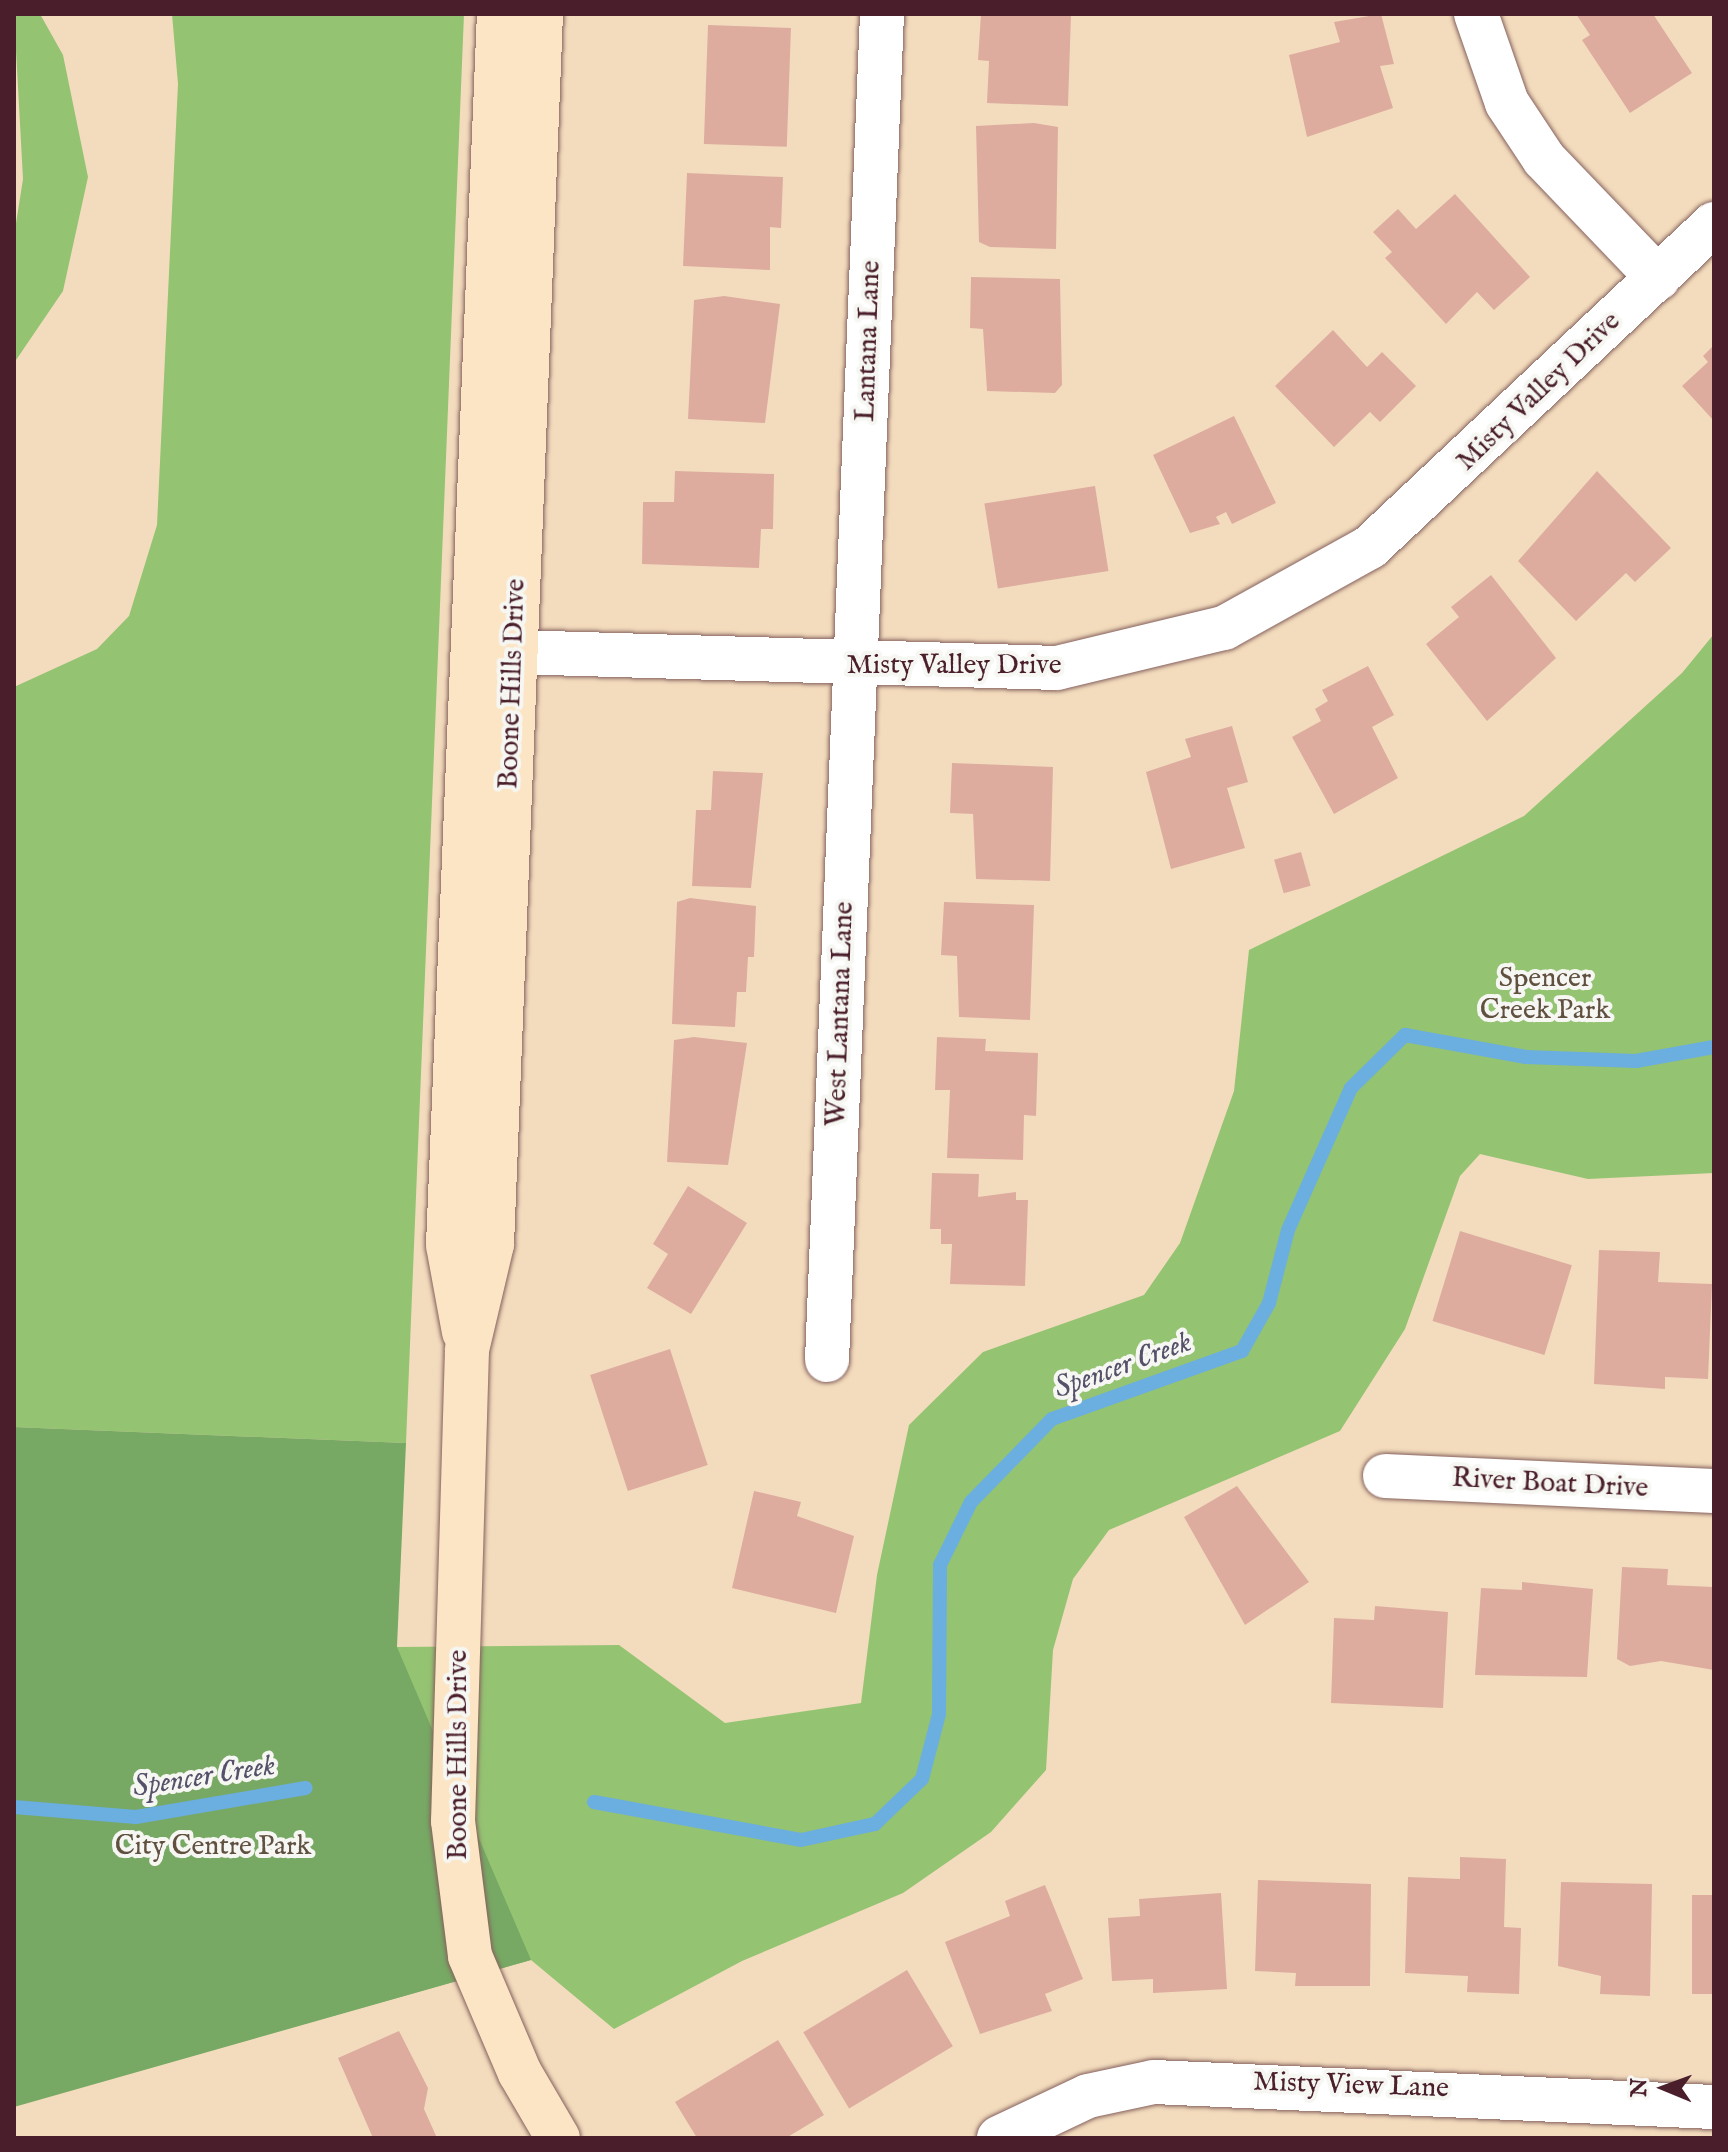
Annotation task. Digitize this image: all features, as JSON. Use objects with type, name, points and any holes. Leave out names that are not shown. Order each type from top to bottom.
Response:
[{"type":"street","name":"Boone Hills Drive","points":[[499,14],[492,1244],[467,1350],[453,1737],[461,1903],[486,1998],[558,2138]]},
{"type":"street","name":"Boone Hills Drive","points":[[493,652],[541,14]]},
{"type":"street","name":"Lantana Lane","points":[[855,667],[882,14]]},
{"type":"street","points":[[1476,14],[1507,103],[1544,159],[1658,278]]},
{"type":"street","name":"Misty Valley Drive","points":[[493,652],[855,667],[1057,668],[1224,628],[1370,547],[1714,224]]},
{"type":"street","name":"West Lantana Lane","points":[[827,1360],[855,667]]},
{"type":"street","name":"River Boat Drive","points":[[1385,1476],[1714,1491]]},
{"type":"street","name":"Misty View Lane","points":[[999,2138],[1088,2096],[1154,2082],[1714,2107]]},
{"type":"green space","points":[[14,14],[40,14],[63,55],[88,177],[63,291],[14,363],[14,236],[23,179]]},
{"type":"green space","points":[[172,14],[464,14],[406,1443],[14,1427],[14,687],[97,649],[129,616],[157,525],[178,84]]},
{"type":"green space","name":"Spencer Creek Park","points":[[1714,634],[1714,1173],[1588,1179],[1480,1154],[1460,1176],[1405,1329],[1340,1431],[1109,1530],[1073,1579],[1053,1650],[1046,1770],[991,1832],[903,1893],[742,1961],[614,2029],[531,1960],[14,2106],[397,1647],[619,1645],[725,1723],[861,1703],[877,1575],[909,1425],[983,1352],[1144,1295],[1180,1243],[1234,1091],[1249,950],[1524,816],[1682,673]]},
{"type":"green space","name":"City Centre Park","points":[[14,1427],[406,1443],[397,1647],[531,1960],[14,2107]]},
{"type":"building","points":[[981,14],[1071,14],[1068,106],[987,103],[989,61],[978,60]]},
{"type":"building","points":[[1381,14],[1394,64],[1380,66],[1393,108],[1307,137],[1289,55],[1340,42],[1334,22]]},
{"type":"building","points":[[1576,14],[1653,14],[1692,73],[1630,113],[1582,40],[1590,35]]},
{"type":"building","points":[[708,25],[791,28],[787,147],[704,144]]},
{"type":"building","points":[[1034,123],[1058,127],[1056,249],[990,247],[979,242],[976,126]]},
{"type":"building","points":[[687,173],[783,177],[781,228],[770,227],[770,270],[683,266]]},
{"type":"building","points":[[1455,194],[1530,277],[1494,310],[1477,292],[1446,324],[1385,258],[1392,252],[1373,232],[1398,209],[1416,229]]},
{"type":"building","points":[[971,277],[1060,279],[1062,385],[1055,393],[987,391],[983,329],[970,328]]},
{"type":"building","points":[[724,296],[780,304],[765,423],[688,419],[694,300]]},
{"type":"building","points":[[1333,330],[1367,367],[1382,352],[1416,386],[1380,422],[1370,412],[1334,447],[1275,386]]},
{"type":"building","points":[[1714,345],[1714,421],[1682,386],[1708,362],[1703,356]]},
{"type":"building","points":[[1234,416],[1276,503],[1232,524],[1226,512],[1216,517],[1220,524],[1190,533],[1153,455]]},
{"type":"building","points":[[675,471],[774,474],[773,529],[761,529],[759,568],[642,564],[643,502],[674,502]]},
{"type":"building","points":[[1597,471],[1671,548],[1635,582],[1626,573],[1576,621],[1518,561]]},
{"type":"building","points":[[1095,486],[1108,571],[998,588],[984,504]]},
{"type":"building","points":[[1491,575],[1556,658],[1487,721],[1426,644],[1459,617],[1451,607]]},
{"type":"building","points":[[1368,666],[1394,715],[1372,727],[1398,778],[1334,814],[1292,737],[1321,721],[1315,709],[1328,701],[1322,690]]},
{"type":"building","points":[[1232,726],[1248,782],[1227,788],[1245,848],[1171,869],[1146,772],[1191,757],[1185,739]]},
{"type":"building","points":[[952,763],[1053,767],[1050,881],[976,879],[973,814],[950,813]]},
{"type":"building","points":[[713,771],[763,773],[751,888],[692,886],[696,810],[711,810]]},
{"type":"building","points":[[1301,852],[1311,886],[1284,893],[1274,860]]},
{"type":"building","points":[[690,898],[756,906],[754,957],[748,957],[746,992],[737,992],[735,1027],[672,1024],[677,902]]},
{"type":"building","points":[[944,902],[1034,905],[1030,1020],[959,1017],[957,956],[941,955]]},
{"type":"building","points":[[694,1037],[747,1043],[728,1165],[667,1162],[674,1040]]},
{"type":"building","points":[[937,1037],[986,1039],[985,1051],[1038,1053],[1036,1116],[1024,1115],[1023,1160],[947,1158],[950,1090],[935,1090]]},
{"type":"building","points":[[932,1173],[979,1174],[978,1197],[1016,1192],[1016,1200],[1028,1200],[1025,1286],[950,1284],[952,1244],[941,1244],[941,1229],[930,1229]]},
{"type":"building","points":[[688,1186],[747,1223],[691,1314],[647,1288],[668,1254],[653,1244]]},
{"type":"building","points":[[1460,1231],[1572,1265],[1544,1355],[1433,1321]]},
{"type":"building","points":[[1599,1250],[1660,1252],[1658,1282],[1712,1284],[1708,1379],[1665,1377],[1665,1389],[1594,1384]]},
{"type":"building","points":[[670,1349],[708,1465],[628,1491],[590,1375]]},
{"type":"building","points":[[1237,1486],[1309,1582],[1245,1625],[1184,1517]]},
{"type":"building","points":[[754,1491],[801,1502],[797,1516],[854,1536],[836,1613],[732,1588]]},
{"type":"building","points":[[1622,1567],[1668,1569],[1667,1585],[1714,1587],[1714,1670],[1661,1661],[1630,1666],[1617,1659]]},
{"type":"building","points":[[1522,1582],[1593,1589],[1587,1677],[1475,1675],[1481,1588],[1522,1590]]},
{"type":"building","points":[[1375,1606],[1448,1612],[1443,1708],[1331,1703],[1334,1618],[1374,1620]]},
{"type":"building","points":[[1460,1857],[1506,1859],[1504,1927],[1521,1928],[1519,1994],[1467,1992],[1468,1976],[1405,1973],[1408,1877],[1460,1879]]},
{"type":"building","points":[[1258,1880],[1371,1884],[1370,1986],[1295,1986],[1296,1973],[1255,1971]]},
{"type":"building","points":[[1561,1882],[1652,1884],[1650,1996],[1600,1994],[1601,1976],[1558,1966]]},
{"type":"building","points":[[1045,1885],[1083,1979],[1045,1994],[1052,2011],[980,2034],[945,1942],[1010,1916],[1005,1901]]},
{"type":"building","points":[[1221,1893],[1227,1989],[1153,1993],[1153,1979],[1112,1981],[1108,1918],[1140,1916],[1139,1899]]},
{"type":"building","points":[[1692,1895],[1714,1895],[1714,1994],[1692,1994]]},
{"type":"building","points":[[907,1970],[953,2046],[849,2109],[803,2032]]},
{"type":"building","points":[[399,2031],[428,2088],[424,2109],[437,2138],[373,2138],[338,2058]]},
{"type":"building","points":[[778,2040],[824,2115],[786,2138],[697,2138],[675,2102]]},
{"type":"waterway","name":"Spencer Creek","points":[[594,1802],[801,1840],[875,1824],[922,1779],[939,1714],[940,1565],[971,1502],[1052,1419],[1242,1351],[1269,1303],[1288,1230],[1351,1088],[1405,1035],[1526,1057],[1636,1061],[1714,1047]]},
{"type":"waterway","name":"Spencer Creek","points":[[14,1807],[136,1817],[306,1788]]}]
